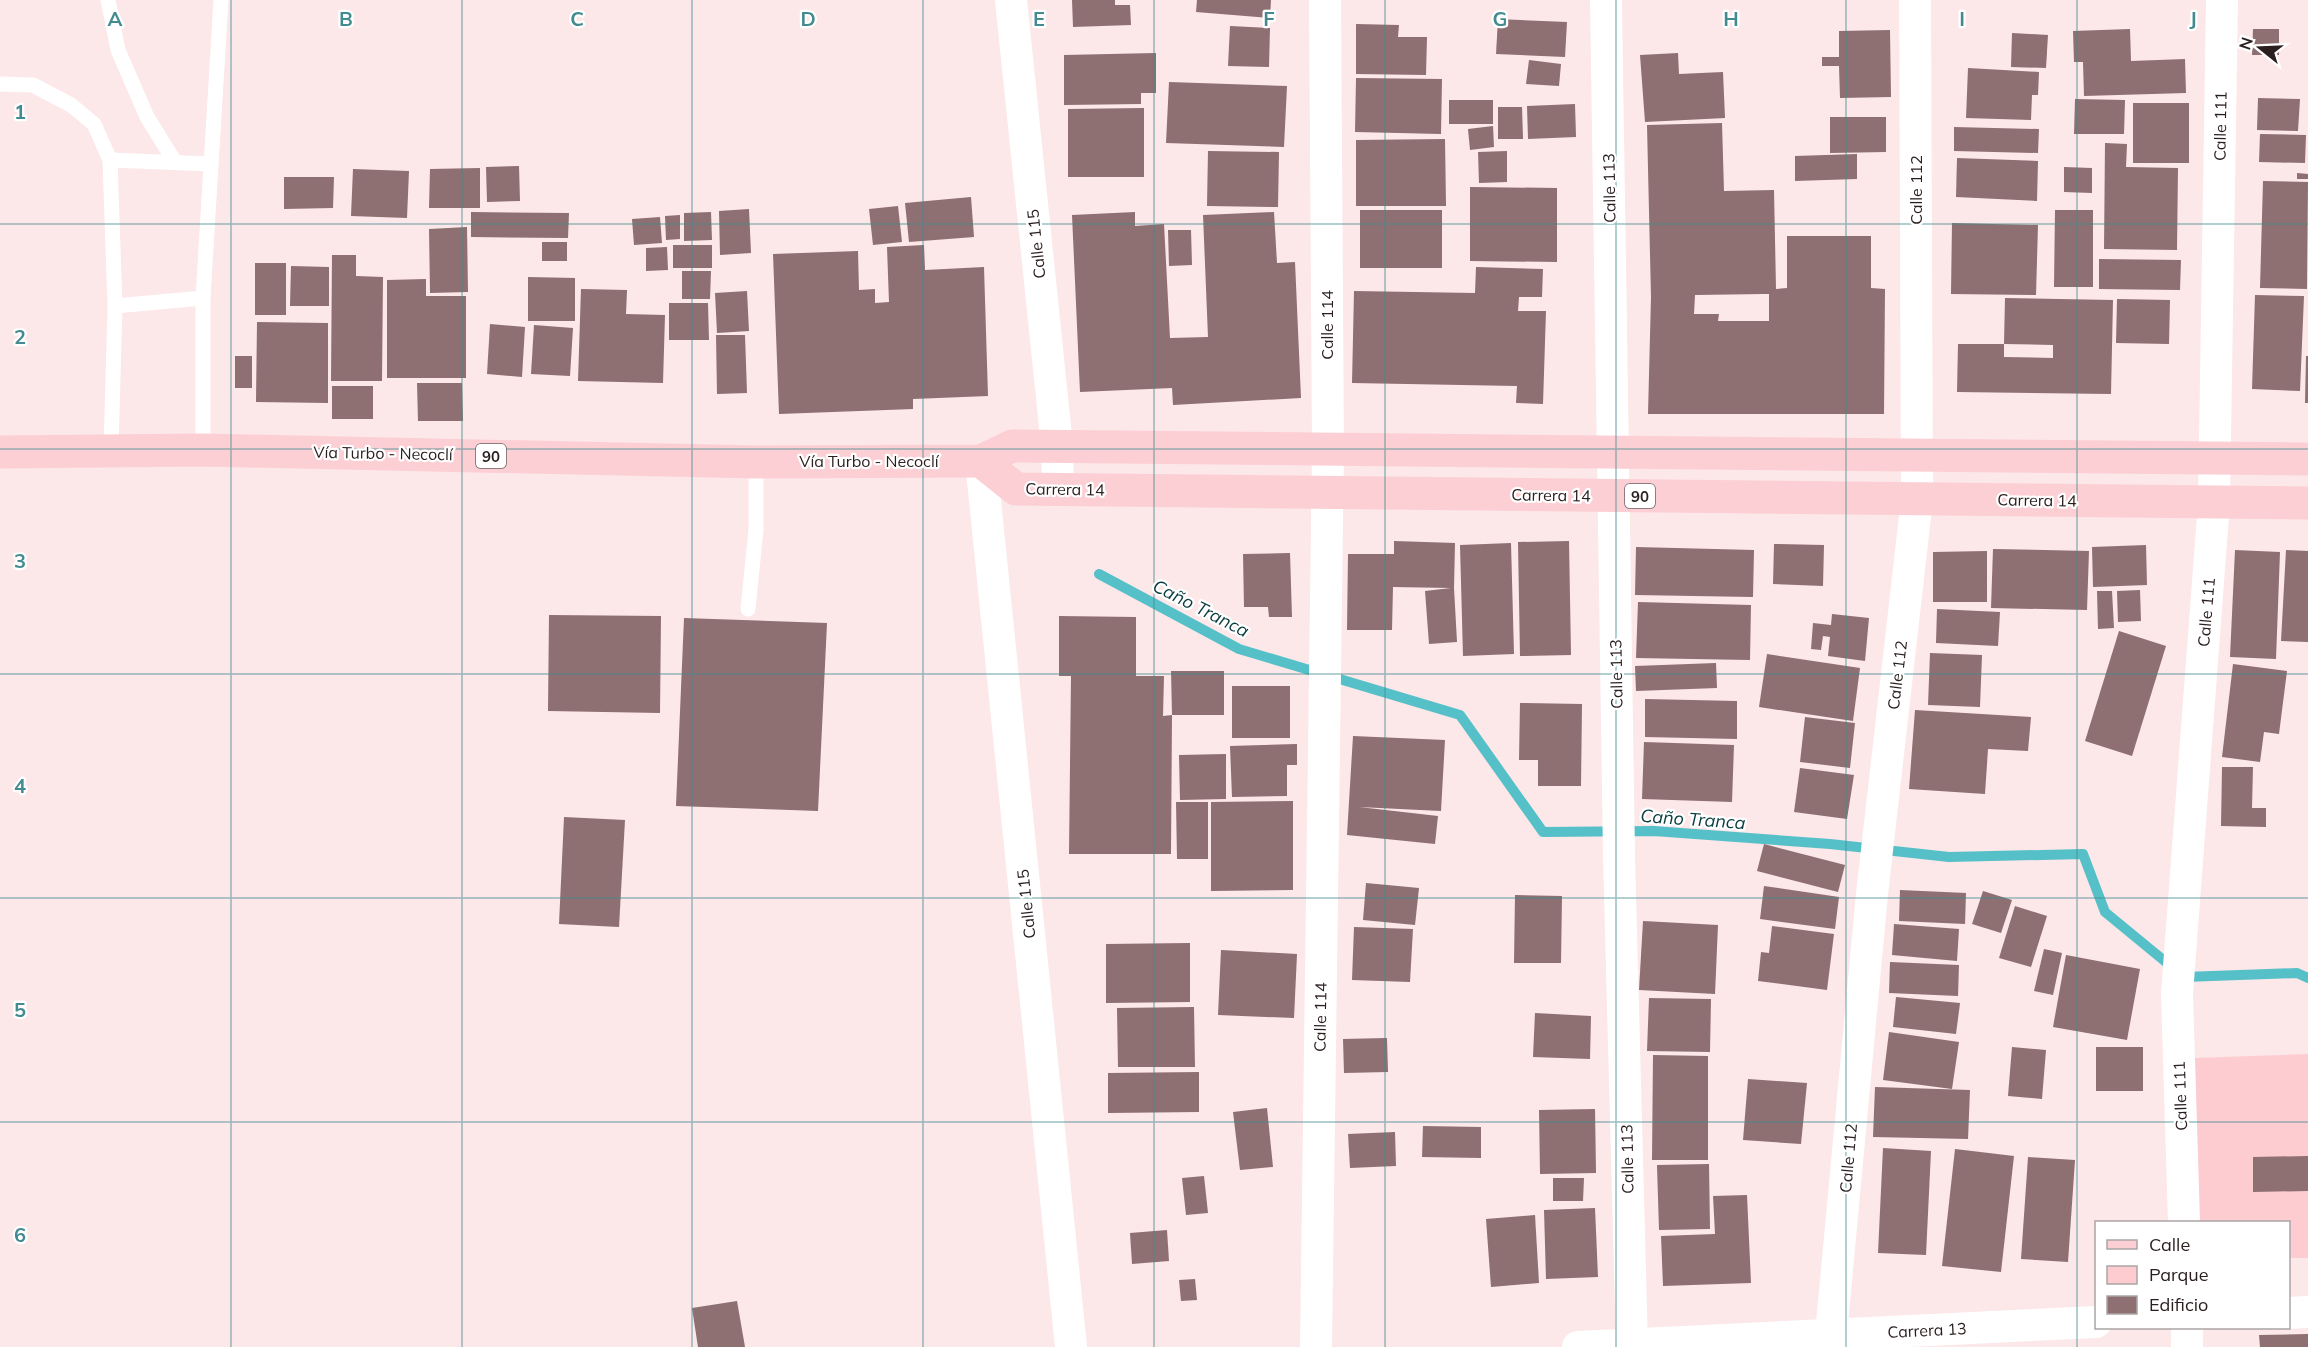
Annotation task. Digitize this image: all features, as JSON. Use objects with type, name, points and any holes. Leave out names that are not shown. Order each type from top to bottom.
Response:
[{"type":"main road","name":"90","points":[[981,461],[1012,446],[2308,459]]},
{"type":"main road","name":"Vía Turbo - Necoclí","points":[[0,452],[203,450],[756,462],[981,461]]},
{"type":"main road","name":"Carrera 14","points":[[981,461],[1016,489],[2308,503]]},
{"type":"street","name":"Calle 115","points":[[1011,0],[1057,446],[1058,489]]},
{"type":"street","name":"Calle 114","points":[[1316,1347],[1328,449],[1326,0]]},
{"type":"street","name":"Calle 113","points":[[1606,0],[1618,806],[1632,1346]]},
{"type":"street","name":"Calle 112","points":[[1832,1341],[1872,894],[1917,499],[1915,0]]},
{"type":"street","name":"Calle 111","points":[[2184,1221],[2177,994],[2214,502],[2222,0]]},
{"type":"street","name":"Calle 115","points":[[981,461],[1071,1347]]},
{"type":"street","points":[[2290,1313],[2308,1312]]},
{"type":"street","name":"Carrera 13","points":[[1578,1347],[1832,1341],[2095,1322]]},
{"type":"street","points":[[2187,1329],[2187,1347]]},
{"type":"lane","points":[[108,0],[118,50],[147,117],[175,162]]},
{"type":"lane","points":[[203,450],[203,298],[222,0]]},
{"type":"lane","points":[[0,84],[33,85],[71,105],[94,124],[110,160],[116,306],[111,450]]},
{"type":"lane","points":[[110,160],[211,164]]},
{"type":"lane","points":[[116,306],[203,298]]},
{"type":"lane","points":[[748,609],[756,530],[756,462]]},
{"type":"green space","points":[[2308,1054],[2308,1258],[2290,1258],[2290,1221],[2196,1221],[2195,1058]]},
{"type":"building","points":[[1072,0],[1115,0],[1115,5],[1130,5],[1131,25],[1073,27]]},
{"type":"building","points":[[1197,0],[1271,0],[1270,18],[1196,12]]},
{"type":"building","points":[[1498,19],[1567,22],[1565,57],[1496,54]]},
{"type":"building","points":[[1356,24],[1399,25],[1398,37],[1427,37],[1426,75],[1356,74]]},
{"type":"building","points":[[1230,26],[1270,28],[1269,67],[1228,66]]},
{"type":"building","points":[[2130,29],[2131,61],[2185,59],[2186,93],[2084,96],[2083,62],[2074,62],[2073,31]]},
{"type":"building","points":[[2253,29],[2279,29],[2279,55],[2252,55]]},
{"type":"building","points":[[1890,30],[1891,97],[1840,98],[1839,66],[1822,66],[1822,57],[1839,57],[1839,31]]},
{"type":"building","points":[[2012,33],[2048,35],[2046,68],[2011,67]]},
{"type":"building","points":[[1156,53],[1156,93],[1141,93],[1141,104],[1064,105],[1064,55]]},
{"type":"building","points":[[1678,53],[1679,74],[1723,72],[1725,118],[1645,122],[1640,55]]},
{"type":"building","points":[[1529,60],[1561,64],[1559,86],[1526,84]]},
{"type":"building","points":[[1968,68],[2039,72],[2038,95],[2032,95],[2031,120],[1966,118]]},
{"type":"building","points":[[1356,78],[1442,79],[1441,134],[1355,132]]},
{"type":"building","points":[[1169,82],[1287,86],[1284,147],[1166,143]]},
{"type":"building","points":[[2258,98],[2300,99],[2298,131],[2257,130]]},
{"type":"building","points":[[2075,99],[2125,100],[2124,134],[2074,134]]},
{"type":"building","points":[[1449,100],[1493,100],[1493,124],[1449,124]]},
{"type":"building","points":[[2133,103],[2189,103],[2189,163],[2133,163]]},
{"type":"building","points":[[1575,104],[1576,137],[1528,139],[1527,106]]},
{"type":"building","points":[[1498,107],[1522,107],[1523,139],[1498,139]]},
{"type":"building","points":[[1144,108],[1144,177],[1068,177],[1068,109]]},
{"type":"building","points":[[1830,117],[1886,117],[1886,152],[1830,153]]},
{"type":"building","points":[[1722,123],[1724,191],[1774,190],[1776,289],[1787,288],[1787,236],[1871,236],[1871,288],[1885,289],[1884,414],[1648,414],[1651,297],[1647,125]],"holes":[[[1769,294],[1769,321],[1718,321],[1719,314],[1694,314],[1695,295]]]},
{"type":"building","points":[[1493,126],[1494,147],[1470,150],[1468,129]]},
{"type":"building","points":[[1954,127],[2039,129],[2038,153],[1954,151]]},
{"type":"building","points":[[2260,134],[2306,135],[2305,163],[2259,162]]},
{"type":"building","points":[[1445,139],[1446,206],[1356,206],[1356,140]]},
{"type":"building","points":[[2105,143],[2127,144],[2126,167],[2178,168],[2177,250],[2104,249]]},
{"type":"building","points":[[1208,151],[1279,152],[1278,207],[1207,206]]},
{"type":"building","points":[[1507,151],[1507,182],[1479,183],[1478,152]]},
{"type":"building","points":[[1857,154],[1857,179],[1795,181],[1795,156]]},
{"type":"building","points":[[1957,158],[2038,161],[2037,201],[1956,197]]},
{"type":"building","points":[[519,166],[520,201],[487,202],[486,167]]},
{"type":"building","points":[[2064,167],[2092,168],[2092,193],[2064,192]]},
{"type":"building","points":[[480,168],[480,208],[429,208],[430,169]]},
{"type":"building","points":[[353,169],[409,171],[407,218],[351,216]]},
{"type":"building","points":[[2297,173],[2308,174],[2308,179],[2297,179]]},
{"type":"building","points":[[284,177],[334,177],[333,208],[284,209]]},
{"type":"building","points":[[2263,181],[2308,182],[2307,289],[2260,288]]},
{"type":"building","points":[[1470,187],[1557,188],[1557,262],[1470,261]]},
{"type":"building","points":[[971,197],[974,237],[909,242],[905,203]]},
{"type":"building","points":[[898,206],[902,242],[873,245],[869,209]]},
{"type":"building","points":[[749,209],[751,253],[720,255],[719,211]]},
{"type":"building","points":[[1360,210],[1442,210],[1442,268],[1360,268]]},
{"type":"building","points":[[2055,210],[2093,210],[2093,287],[2054,287]]},
{"type":"building","points":[[471,212],[569,213],[568,238],[471,237]]},
{"type":"building","points":[[711,212],[712,240],[684,241],[684,213]]},
{"type":"building","points":[[1135,212],[1135,226],[1164,224],[1170,338],[1208,337],[1203,215],[1274,212],[1277,263],[1295,262],[1301,398],[1173,405],[1172,388],[1080,392],[1072,215]]},
{"type":"building","points":[[680,215],[680,239],[666,240],[665,216]]},
{"type":"building","points":[[660,217],[662,243],[634,245],[632,219]]},
{"type":"building","points":[[1952,223],[2038,225],[2036,295],[1951,294]]},
{"type":"building","points":[[467,227],[468,292],[430,293],[429,229]]},
{"type":"building","points":[[1168,230],[1191,230],[1192,265],[1169,266]]},
{"type":"building","points":[[542,242],[567,242],[567,261],[542,261]]},
{"type":"building","points":[[673,245],[712,245],[712,268],[673,268]]},
{"type":"building","points":[[924,245],[925,270],[984,267],[988,396],[913,399],[913,409],[779,414],[773,254],[858,251],[859,290],[875,289],[875,303],[889,302],[887,247]]},
{"type":"building","points":[[667,247],[668,270],[646,271],[646,248]]},
{"type":"building","points":[[332,255],[356,255],[356,276],[383,277],[382,381],[331,381]]},
{"type":"building","points":[[2099,259],[2181,260],[2180,290],[2099,289]]},
{"type":"building","points":[[255,263],[286,263],[286,315],[255,315]]},
{"type":"building","points":[[291,266],[329,267],[329,306],[290,306]]},
{"type":"building","points":[[1476,267],[1543,269],[1542,297],[1519,297],[1518,311],[1546,311],[1543,404],[1516,403],[1517,386],[1352,383],[1354,291],[1475,293]]},
{"type":"building","points":[[682,271],[711,271],[710,299],[682,299]]},
{"type":"building","points":[[528,277],[575,278],[575,321],[528,321]]},
{"type":"building","points":[[426,279],[426,296],[466,296],[466,378],[387,378],[387,280]]},
{"type":"building","points":[[581,289],[627,290],[626,314],[665,315],[663,383],[578,381]]},
{"type":"building","points":[[747,291],[749,331],[717,333],[715,293]]},
{"type":"building","points":[[2255,295],[2304,296],[2300,391],[2252,389]]},
{"type":"building","points":[[2005,298],[2113,300],[2111,394],[1957,392],[1958,344],[2004,344]],"holes":[[[2004,344],[2053,345],[2053,358],[2004,357]]]},
{"type":"building","points":[[2117,299],[2170,300],[2169,344],[2116,343]]},
{"type":"building","points":[[669,303],[708,303],[709,340],[669,340]]},
{"type":"building","points":[[257,322],[328,323],[328,403],[256,402]]},
{"type":"building","points":[[490,324],[525,327],[522,377],[487,374]]},
{"type":"building","points":[[534,325],[573,328],[570,376],[531,374]]},
{"type":"building","points":[[716,335],[745,335],[747,393],[717,394]]},
{"type":"building","points":[[235,356],[252,356],[252,388],[235,388]]},
{"type":"building","points":[[2306,356],[2308,356],[2308,403],[2305,403]]},
{"type":"building","points":[[417,383],[462,383],[463,421],[418,421]]},
{"type":"building","points":[[332,386],[373,386],[373,419],[332,419]]},
{"type":"building","points":[[1394,541],[1455,543],[1454,588],[1457,642],[1429,644],[1425,591],[1451,588],[1393,587],[1392,630],[1347,630],[1348,554],[1394,554]]},
{"type":"building","points":[[1569,541],[1571,655],[1520,656],[1518,542]]},
{"type":"building","points":[[1511,543],[1514,654],[1463,656],[1460,545]]},
{"type":"building","points":[[1774,544],[1824,545],[1823,586],[1773,584]]},
{"type":"building","points":[[2146,545],[2147,585],[2093,587],[2092,547]]},
{"type":"building","points":[[1636,547],[1754,550],[1753,597],[1635,595]]},
{"type":"building","points":[[1993,549],[2089,551],[2087,610],[1991,608]]},
{"type":"building","points":[[2235,550],[2280,552],[2276,659],[2230,657]]},
{"type":"building","points":[[2286,550],[2308,551],[2308,642],[2281,641]]},
{"type":"building","points":[[1987,551],[1987,602],[1933,602],[1933,552]]},
{"type":"building","points":[[1290,553],[1292,617],[1269,617],[1268,607],[1244,607],[1243,554]]},
{"type":"building","points":[[2140,590],[2141,621],[2118,622],[2117,591]]},
{"type":"building","points":[[2097,591],[2112,591],[2114,628],[2098,629]]},
{"type":"building","points":[[1638,602],[1751,605],[1750,660],[1636,658]]},
{"type":"building","points":[[1937,609],[2000,612],[1998,646],[1936,643]]},
{"type":"building","points":[[1832,614],[1869,618],[1865,661],[1828,656],[1830,637],[1823,636],[1821,650],[1811,649],[1813,623],[1831,625]]},
{"type":"building","points":[[549,615],[661,616],[660,713],[548,711]]},
{"type":"building","points":[[1059,616],[1136,617],[1136,676],[1164,676],[1163,716],[1172,715],[1171,854],[1069,854],[1071,676],[1059,676]]},
{"type":"building","points":[[684,618],[827,623],[818,811],[676,806]]},
{"type":"building","points":[[2119,631],[2166,646],[2132,756],[2085,741]]},
{"type":"building","points":[[1930,653],[1982,655],[1980,707],[1928,705]]},
{"type":"building","points":[[1767,654],[1860,668],[1853,721],[1759,707]]},
{"type":"building","points":[[1716,663],[1717,688],[1636,691],[1635,666]]},
{"type":"building","points":[[2233,664],[2287,671],[2279,734],[2264,732],[2260,762],[2222,757]]},
{"type":"building","points":[[1171,671],[1224,671],[1224,715],[1172,715]]},
{"type":"building","points":[[1232,686],[1290,686],[1290,738],[1232,738]]},
{"type":"building","points":[[1645,699],[1737,701],[1737,739],[1645,737]]},
{"type":"building","points":[[1520,703],[1582,704],[1581,786],[1538,786],[1538,760],[1519,760]]},
{"type":"building","points":[[1915,710],[2031,717],[2028,751],[1988,749],[1985,794],[1909,789]]},
{"type":"building","points":[[1805,717],[1855,723],[1850,768],[1800,762]]},
{"type":"building","points":[[1353,736],[1445,740],[1441,811],[1359,807],[1438,816],[1435,844],[1347,835]]},
{"type":"building","points":[[1644,742],[1734,745],[1732,802],[1642,799]]},
{"type":"building","points":[[1297,744],[1297,765],[1287,765],[1287,796],[1232,797],[1230,746]]},
{"type":"building","points":[[1226,754],[1226,799],[1180,800],[1179,755]]},
{"type":"building","points":[[2222,767],[2253,767],[2252,808],[2266,808],[2266,827],[2221,826]]},
{"type":"building","points":[[1800,768],[1854,775],[1847,819],[1794,812]]},
{"type":"building","points":[[1293,801],[1293,890],[1211,891],[1211,802]]},
{"type":"building","points":[[1176,802],[1208,802],[1208,859],[1177,859]]},
{"type":"building","points":[[564,817],[625,820],[619,927],[559,924]]},
{"type":"building","points":[[1764,844],[1845,865],[1838,892],[1757,871]]},
{"type":"building","points":[[1366,883],[1419,888],[1415,925],[1363,920]]},
{"type":"building","points":[[1764,886],[1839,897],[1835,929],[1760,919]]},
{"type":"building","points":[[1900,890],[1966,893],[1965,924],[1899,921]]},
{"type":"building","points":[[1983,891],[2012,900],[2001,933],[1972,924]]},
{"type":"building","points":[[1515,895],[1562,896],[1561,963],[1514,963]]},
{"type":"building","points":[[2015,906],[2047,916],[2031,967],[1999,958]]},
{"type":"building","points":[[1643,921],[1718,925],[1715,994],[1639,990]]},
{"type":"building","points":[[1894,924],[1959,929],[1957,961],[1892,955]]},
{"type":"building","points":[[1772,926],[1834,934],[1827,990],[1758,981],[1761,952],[1769,953]]},
{"type":"building","points":[[1354,927],[1413,929],[1410,982],[1352,980]]},
{"type":"building","points":[[1190,943],[1190,1002],[1106,1003],[1106,944]]},
{"type":"building","points":[[2044,949],[2062,953],[2053,995],[2034,991]]},
{"type":"building","points":[[1221,950],[1297,954],[1294,1018],[1218,1015]]},
{"type":"building","points":[[2066,955],[2140,969],[2127,1040],[2053,1027]]},
{"type":"building","points":[[1890,962],[1959,965],[1958,996],[1889,993]]},
{"type":"building","points":[[1896,997],[1960,1003],[1956,1034],[1893,1027]]},
{"type":"building","points":[[1649,998],[1711,999],[1710,1052],[1647,1051]]},
{"type":"building","points":[[1194,1007],[1195,1067],[1118,1067],[1117,1008]]},
{"type":"building","points":[[1535,1013],[1591,1016],[1590,1059],[1533,1057]]},
{"type":"building","points":[[1889,1032],[1959,1042],[1952,1089],[1883,1080]]},
{"type":"building","points":[[1387,1038],[1388,1072],[1344,1073],[1343,1039]]},
{"type":"building","points":[[2012,1047],[2046,1050],[2042,1099],[2008,1096]]},
{"type":"building","points":[[2096,1047],[2143,1047],[2143,1091],[2096,1091]]},
{"type":"building","points":[[1653,1055],[1708,1056],[1708,1160],[1652,1160]]},
{"type":"building","points":[[1199,1072],[1199,1112],[1108,1113],[1108,1073]]},
{"type":"building","points":[[1748,1079],[1807,1083],[1801,1144],[1743,1140]]},
{"type":"building","points":[[1875,1087],[1970,1090],[1968,1139],[1873,1137]]},
{"type":"building","points":[[1267,1108],[1273,1167],[1240,1170],[1233,1112]]},
{"type":"building","points":[[1595,1109],[1596,1173],[1540,1174],[1539,1110]]},
{"type":"building","points":[[1423,1126],[1481,1127],[1481,1158],[1422,1157]]},
{"type":"building","points":[[1395,1132],[1396,1166],[1350,1168],[1348,1134]]},
{"type":"building","points":[[1883,1148],[1931,1151],[1926,1255],[1878,1253]]},
{"type":"building","points":[[1955,1149],[2014,1156],[2001,1272],[1942,1266]]},
{"type":"building","points":[[2308,1156],[2308,1191],[2253,1192],[2253,1157]]},
{"type":"building","points":[[2028,1157],[2075,1160],[2068,1262],[2021,1259]]},
{"type":"building","points":[[1709,1164],[1710,1229],[1659,1230],[1657,1165]]},
{"type":"building","points":[[1204,1176],[1208,1213],[1186,1215],[1182,1178]]},
{"type":"building","points":[[1553,1178],[1584,1178],[1583,1201],[1553,1201]]},
{"type":"building","points":[[1747,1195],[1751,1283],[1663,1286],[1661,1236],[1715,1234],[1713,1196]]},
{"type":"building","points":[[1595,1208],[1598,1277],[1546,1279],[1544,1210]]},
{"type":"building","points":[[1535,1215],[1539,1283],[1491,1287],[1486,1219]]},
{"type":"building","points":[[1167,1230],[1169,1261],[1132,1264],[1130,1233]]},
{"type":"building","points":[[1195,1279],[1197,1300],[1181,1301],[1179,1280]]},
{"type":"building","points":[[737,1301],[745,1347],[698,1347],[692,1308]]},
{"type":"building","points":[[2308,1334],[2308,1347],[2260,1347],[2259,1335]]},
{"type":"waterway","name":"Caño Tranca","points":[[1099,574],[1239,649],[1460,715],[1543,832],[1654,831],[1830,844],[1949,857],[2083,854],[2105,912],[2184,977],[2297,973],[2308,978]]}]
